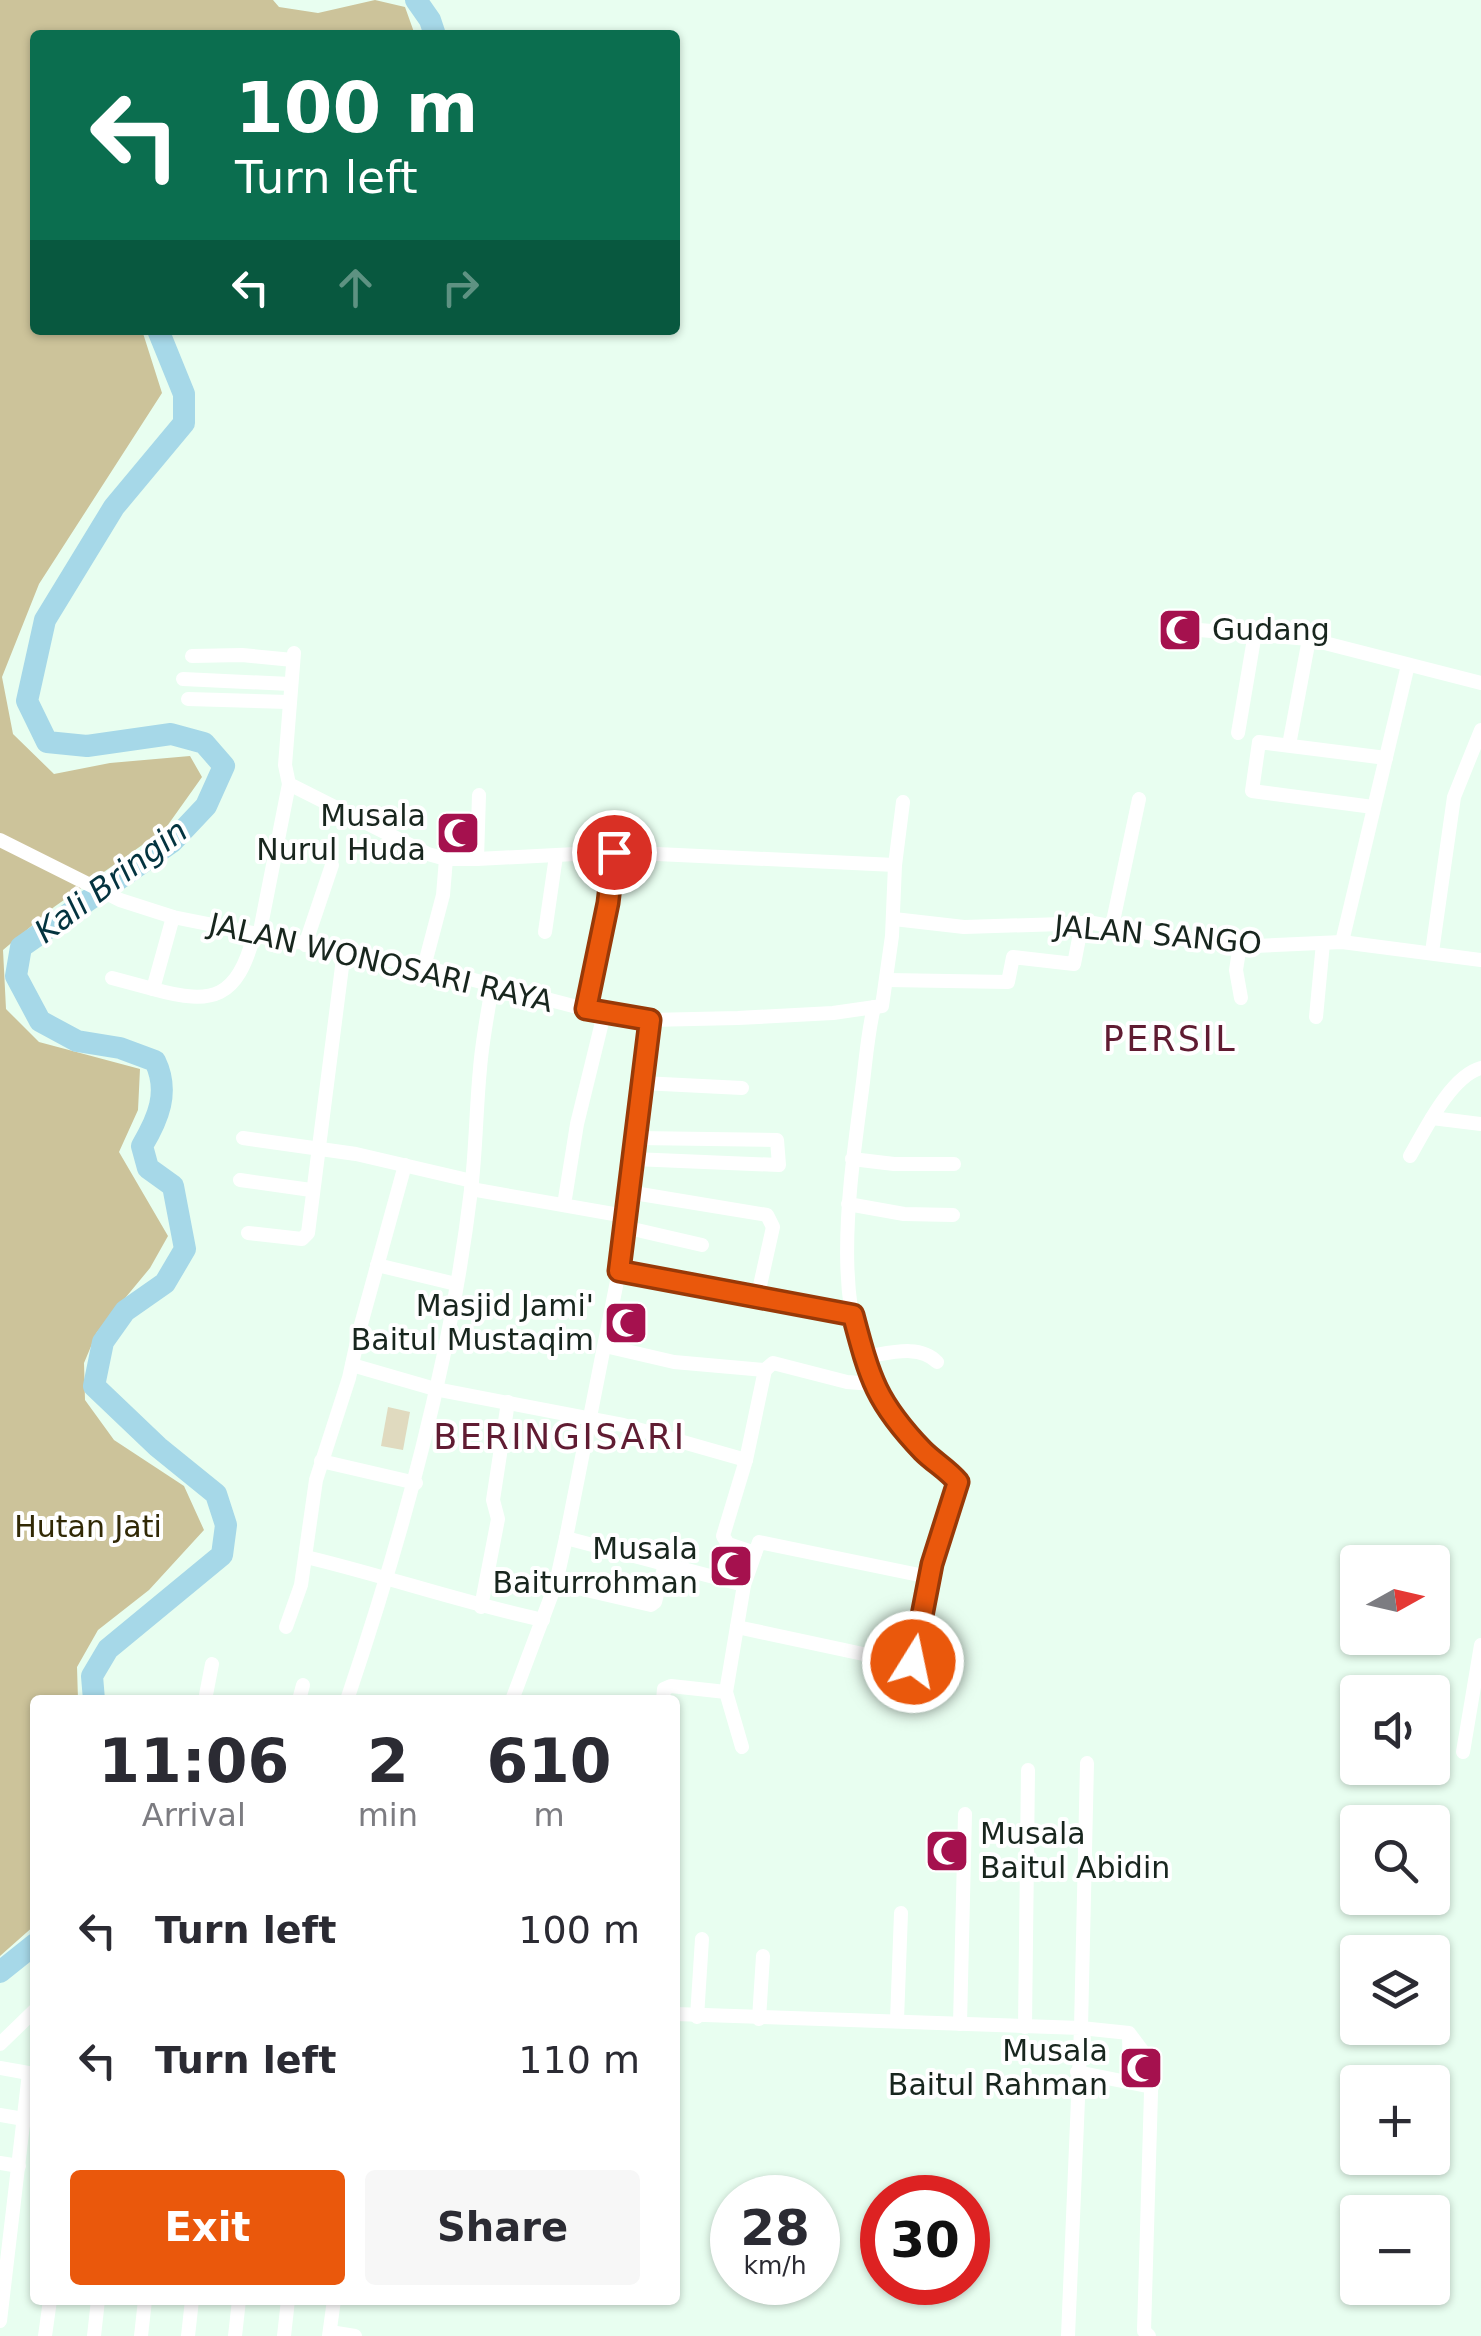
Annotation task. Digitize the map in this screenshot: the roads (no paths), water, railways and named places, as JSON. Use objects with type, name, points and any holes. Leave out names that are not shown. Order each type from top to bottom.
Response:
[{"type":"street","points":[[1199,630],[1309,639],[1481,683]]},
{"type":"street","points":[[1238,733],[1254,634]]},
{"type":"street","points":[[1289,745],[1309,639]]},
{"type":"street","points":[[112,978],[196,997],[215,996],[226,990],[246,964],[256,935],[289,784],[285,766],[294,656],[192,656]]},
{"type":"street","points":[[212,657],[212,681]]},
{"type":"street","points":[[1342,942],[1408,664]]},
{"type":"street","points":[[183,679],[290,684]]},
{"type":"street","points":[[188,700],[288,702]]},
{"type":"street","points":[[1432,952],[1454,797],[1481,730]]},
{"type":"street","points":[[1373,807],[1252,791],[1259,742],[1386,758]]},
{"type":"street","points":[[289,784],[411,848],[446,859],[614,852],[895,866]]},
{"type":"street","points":[[477,859],[479,795]]},
{"type":"street","points":[[1112,926],[1139,799]]},
{"type":"street","points":[[737,1627],[905,1665],[913,1662],[929,1577],[958,1482],[891,1416],[872,1384],[853,1315],[846,1249],[852,1159],[878,1006],[888,980],[903,802]]},
{"type":"street","name":"JALAN WONOSARI RAYA","points":[[0,840],[120,900],[173,916],[424,967],[604,1014],[650,1020],[834,1013],[878,1006]]},
{"type":"street","points":[[586,1009],[608,903],[614,852]]},
{"type":"street","points":[[545,932],[556,856]]},
{"type":"street","points":[[424,967],[444,895],[446,859]]},
{"type":"street","points":[[305,945],[332,865]]},
{"type":"street","points":[[153,989],[173,916]]},
{"type":"street","name":"JALAN SANGO","points":[[894,919],[964,927],[1082,923],[1193,941],[1240,945],[1342,942],[1481,960]]},
{"type":"street","points":[[888,980],[1008,982],[1014,957],[1075,964],[1082,923]]},
{"type":"street","points":[[1316,1017],[1323,942]]},
{"type":"street","points":[[1240,945],[1236,970],[1241,998]]},
{"type":"street","points":[[248,1233],[306,1237],[344,951]]},
{"type":"street","points":[[349,1695],[416,1483],[456,1284],[471,1185],[480,1065],[492,986]]},
{"type":"street","points":[[564,1206],[576,1124],[604,1014]]},
{"type":"street","points":[[514,1695],[556,1583],[605,1346],[619,1271],[650,1020]]},
{"type":"street","points":[[1410,1156],[1462,1077],[1481,1068]]},
{"type":"street","points":[[642,1082],[742,1088]]},
{"type":"street","points":[[1432,1118],[1481,1124]]},
{"type":"street","points":[[244,1138],[405,1164],[702,1245]]},
{"type":"street","points":[[633,1159],[776,1166],[777,1140],[636,1138]]},
{"type":"street","points":[[852,1159],[954,1164]]},
{"type":"street","points":[[286,1628],[301,1585],[321,1461],[352,1365],[405,1164]]},
{"type":"street","points":[[240,1180],[311,1190]]},
{"type":"street","points":[[628,1192],[767,1214],[774,1227],[757,1298]]},
{"type":"street","points":[[848,1204],[904,1214],[952,1215]]},
{"type":"street","points":[[377,1265],[456,1284]]},
{"type":"street","points":[[619,1271],[853,1315]]},
{"type":"street","points":[[605,1346],[674,1362],[764,1370],[774,1363],[847,1382],[872,1384]]},
{"type":"street","points":[[863,1357],[913,1350],[930,1355],[937,1362]]},
{"type":"street","points":[[352,1365],[435,1388],[622,1425],[746,1460]]},
{"type":"street","points":[[755,1553],[728,1544],[724,1536],[746,1460],[764,1370]]},
{"type":"street","points":[[481,1607],[498,1519],[493,1500],[508,1402]]},
{"type":"street","points":[[321,1461],[416,1483]]},
{"type":"street","points":[[566,1538],[744,1586]]},
{"type":"street","points":[[742,1747],[726,1692],[744,1586],[762,1541],[929,1577]]},
{"type":"street","points":[[306,1557],[389,1576],[481,1607],[543,1620]]},
{"type":"street","points":[[556,1583],[651,1604],[655,1602],[664,1564]]},
{"type":"street","points":[[1464,1752],[1481,1645]]},
{"type":"street","points":[[206,1695],[212,1664]]},
{"type":"street","points":[[663,1695],[664,1689],[672,1686],[726,1692]]},
{"type":"street","points":[[1068,2336],[1081,2028],[1086,1763]]},
{"type":"street","points":[[1025,2026],[1028,1770]]},
{"type":"street","points":[[960,2024],[965,1814]]},
{"type":"street","points":[[897,2020],[900,1913]]},
{"type":"street","points":[[697,2017],[702,1939]]},
{"type":"street","points":[[758,2019],[764,1956]]},
{"type":"street","points":[[680,2015],[897,2020],[1129,2033],[1142,2052],[1152,2057],[1144,2331],[1149,2336]]},
{"type":"street","points":[[0,2044],[30,2020]]},
{"type":"street","points":[[1129,2033],[1130,2082]]},
{"type":"street","points":[[0,2068],[30,2074]]},
{"type":"street","points":[[1077,2072],[1152,2087]]},
{"type":"street","points":[[0,2114],[30,2120],[7,2212],[0,2320]]},
{"type":"street","points":[[0,2163],[19,2166]]},
{"type":"street","points":[[45,2336],[49,2305]]},
{"type":"street","points":[[94,2336],[97,2305]]},
{"type":"street","points":[[140,2336],[144,2305]]},
{"type":"street","points":[[188,2336],[191,2305]]},
{"type":"street","points":[[235,2336],[238,2305]]},
{"type":"street","points":[[284,2336],[287,2305]]},
{"type":"street","points":[[333,2305],[330,2334],[355,2336]]},
{"type":"waterway","name":"Kali Bringin","points":[[416,0],[433,30]]},
{"type":"waterway","name":"Kali Bringin","points":[[94,1695],[92,1676],[108,1649],[222,1555],[226,1525],[216,1494],[158,1447],[94,1386],[103,1342],[125,1311],[165,1283],[185,1249],[173,1186],[148,1168],[142,1146],[153,1126],[162,1094],[155,1061],[120,1048],[77,1041],[40,1021],[16,976],[21,947],[172,842],[206,806],[224,766],[204,743],[171,734],[87,746],[47,742],[27,701],[45,620],[114,507],[184,423],[184,394],[160,335]]},
{"type":"waterway","name":"Kali Bringin","points":[[0,1972],[30,1948]]},
{"type":"place","name":"Gudang","points":[[1180,630]]},
{"type":"place","name":"Musala Nurul Huda","points":[[458,833]]},
{"type":"place","name":"Masjid Jami' Baitul Mustaqim","points":[[626,1323]]},
{"type":"place","name":"Musala Baiturrohman","points":[[731,1566]]},
{"type":"place","name":"Musala Baitul Abidin","points":[[947,1851]]},
{"type":"place","name":"Musala Baitul Rahman","points":[[1141,2068]]},
{"type":"district","name":"PERSIL","points":[[1170,1039]]},
{"type":"district","name":"BERINGISARI","points":[[560,1437]]},
{"type":"park label","name":"Hutan Jati","points":[[88,1527]]}]
